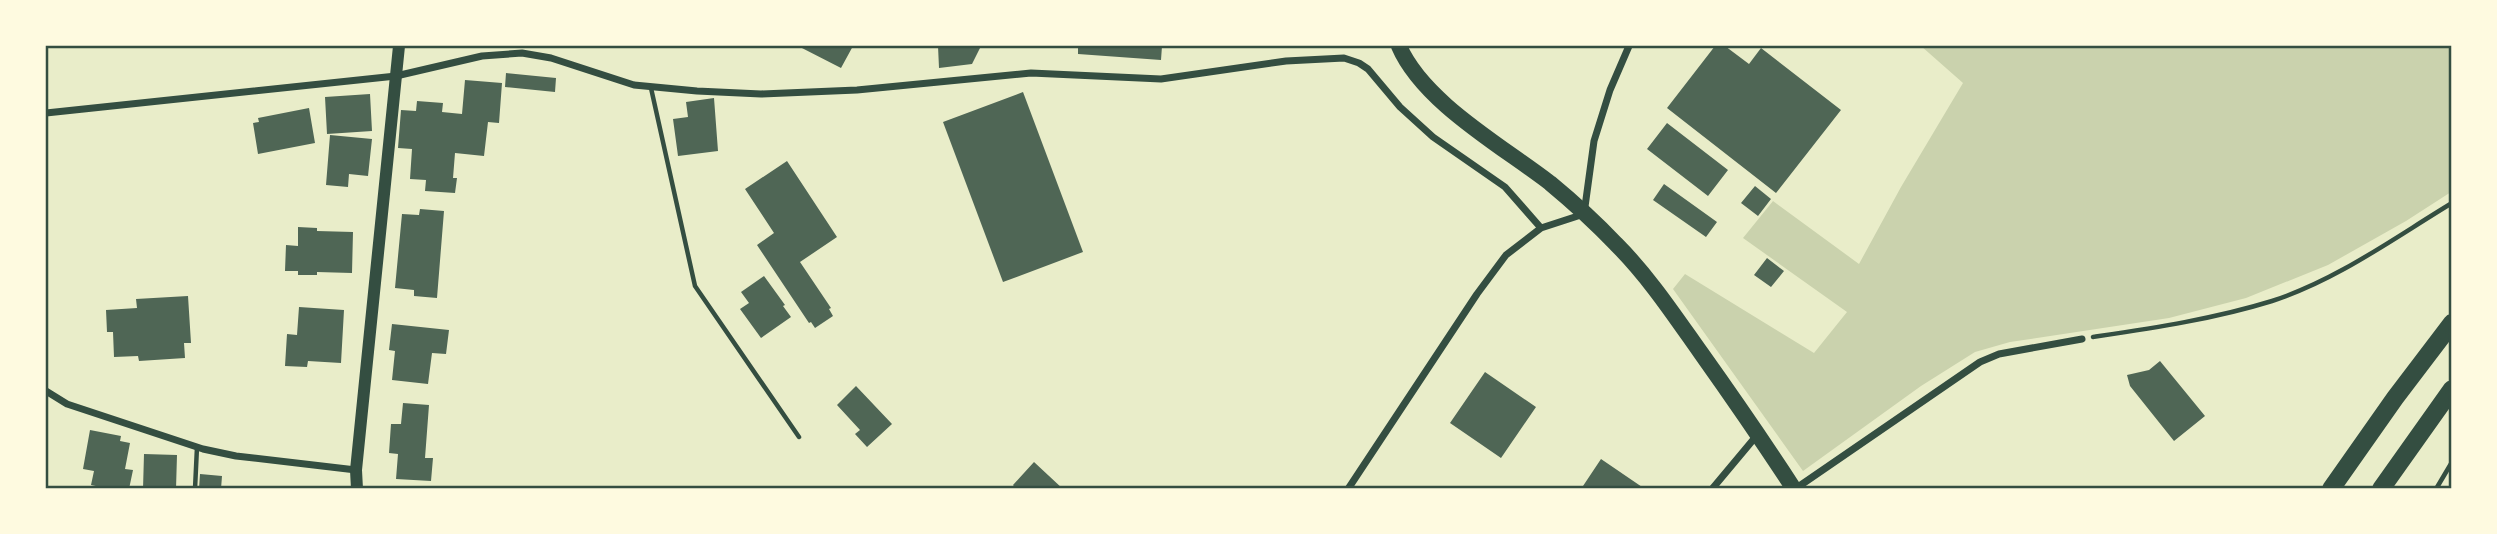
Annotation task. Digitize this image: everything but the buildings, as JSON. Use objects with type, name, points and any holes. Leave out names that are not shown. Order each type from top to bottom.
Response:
[{"type":"highway","points":[[2331,488],[2452,323]]},
{"type":"highway","points":[[2381,488],[2452,389]]},
{"type":"main road","points":[[1399,46],[1408,63],[1433,93],[1551,185],[1618,246],[1657,290],[1795,488]]},
{"type":"street","points":[[357,488],[356,470],[399,46]]},
{"type":"street","points":[[1348,488],[1496,268],[1517,245],[1541,228],[1584,214],[1594,141],[1610,90],[1629,46]]},
{"type":"street","points":[[46,113],[396,76],[482,56],[522,53],[551,58],[618,81],[651,88],[736,93],[858,90],[1031,73],[1161,79],[1286,61],[1344,58],[1368,69],[1400,107],[1433,137],[1505,187],[1541,228]]},
{"type":"street","points":[[1795,488],[1980,362],[1999,354],[2082,339]]},
{"type":"street","points":[[46,391],[67,404],[236,456],[356,470]]},
{"type":"street","points":[[1712,488],[1758,433]]},
{"type":"lane","points":[[651,88],[695,286],[799,437]]},
{"type":"lane","points":[[195,488],[197,446]]},
{"type":"path","points":[[2082,339],[2190,322],[2272,301],[2354,262],[2452,203]]},
{"type":"path","points":[[2436,488],[2452,462]]},
{"type":"green space","points":[[1921,46],[2451,46],[2451,192],[2328,265],[2246,298],[2169,318],[2010,342],[1975,352],[1921,386],[1803,471],[1673,289],[1685,274],[1814,353],[1847,312],[1743,238],[1773,201],[1859,264],[1963,83]]}]
